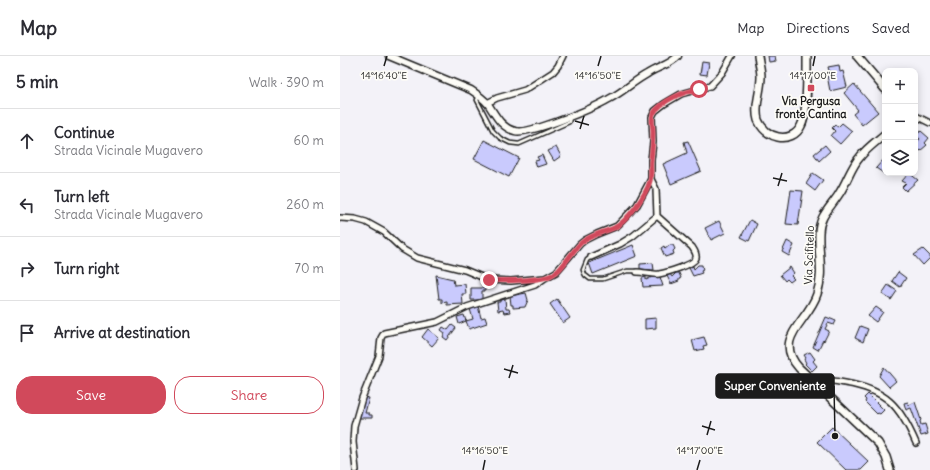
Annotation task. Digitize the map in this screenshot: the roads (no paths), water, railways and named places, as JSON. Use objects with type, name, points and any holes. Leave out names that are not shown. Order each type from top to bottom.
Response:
[{"type":"main road","points":[[758,56],[761,78],[757,114],[762,127],[767,132],[772,136],[781,137],[787,137],[794,134],[802,126],[806,99],[807,56]]},
{"type":"main road","points":[[857,56],[882,85]]},
{"type":"main road","name":"Via Scifitello","points":[[882,137],[860,157],[839,194],[827,209],[821,221],[819,234],[821,275],[818,293],[807,314],[790,337],[789,342],[790,354],[794,362],[878,443],[886,457],[890,470]]},
{"type":"street","points":[[389,56],[471,90],[487,103],[504,126],[509,130],[519,132],[527,131],[609,100],[642,76],[671,62],[678,56]]},
{"type":"street","points":[[487,103],[497,98],[525,90],[553,72],[563,56]]},
{"type":"street","points":[[637,272],[658,274],[694,262],[696,258],[692,247],[657,216],[656,189],[651,179],[653,142],[652,117],[655,111],[681,94],[710,86],[722,73],[732,56]]},
{"type":"street","points":[[918,117],[930,123]]},
{"type":"street","points":[[356,470],[353,442],[354,426],[362,398],[379,356],[381,338],[384,333],[437,322],[467,307],[535,285],[556,272],[585,240],[621,223],[637,204],[651,179]]},
{"type":"street","points":[[591,257],[620,244],[633,236],[657,216]]},
{"type":"street","points":[[340,218],[355,218],[366,222],[384,232],[402,249],[417,258],[465,270],[489,280],[512,281],[545,278]]},
{"type":"street","points":[[812,380],[824,380],[856,385],[872,389],[879,393],[892,403],[898,410],[910,429],[916,443]]},
{"type":"lane","points":[[480,96],[477,100],[493,131],[500,138],[510,143],[519,144],[569,122],[571,115]]},
{"type":"lane","points":[[591,257],[587,260],[583,270],[585,275],[590,279],[603,279],[627,271],[637,272]]},
{"type":"place","name":"Via Pergusa fronte Cantina","points":[[811,88]]},
{"type":"place","name":"Super Conveniente","points":[[835,436]]}]
